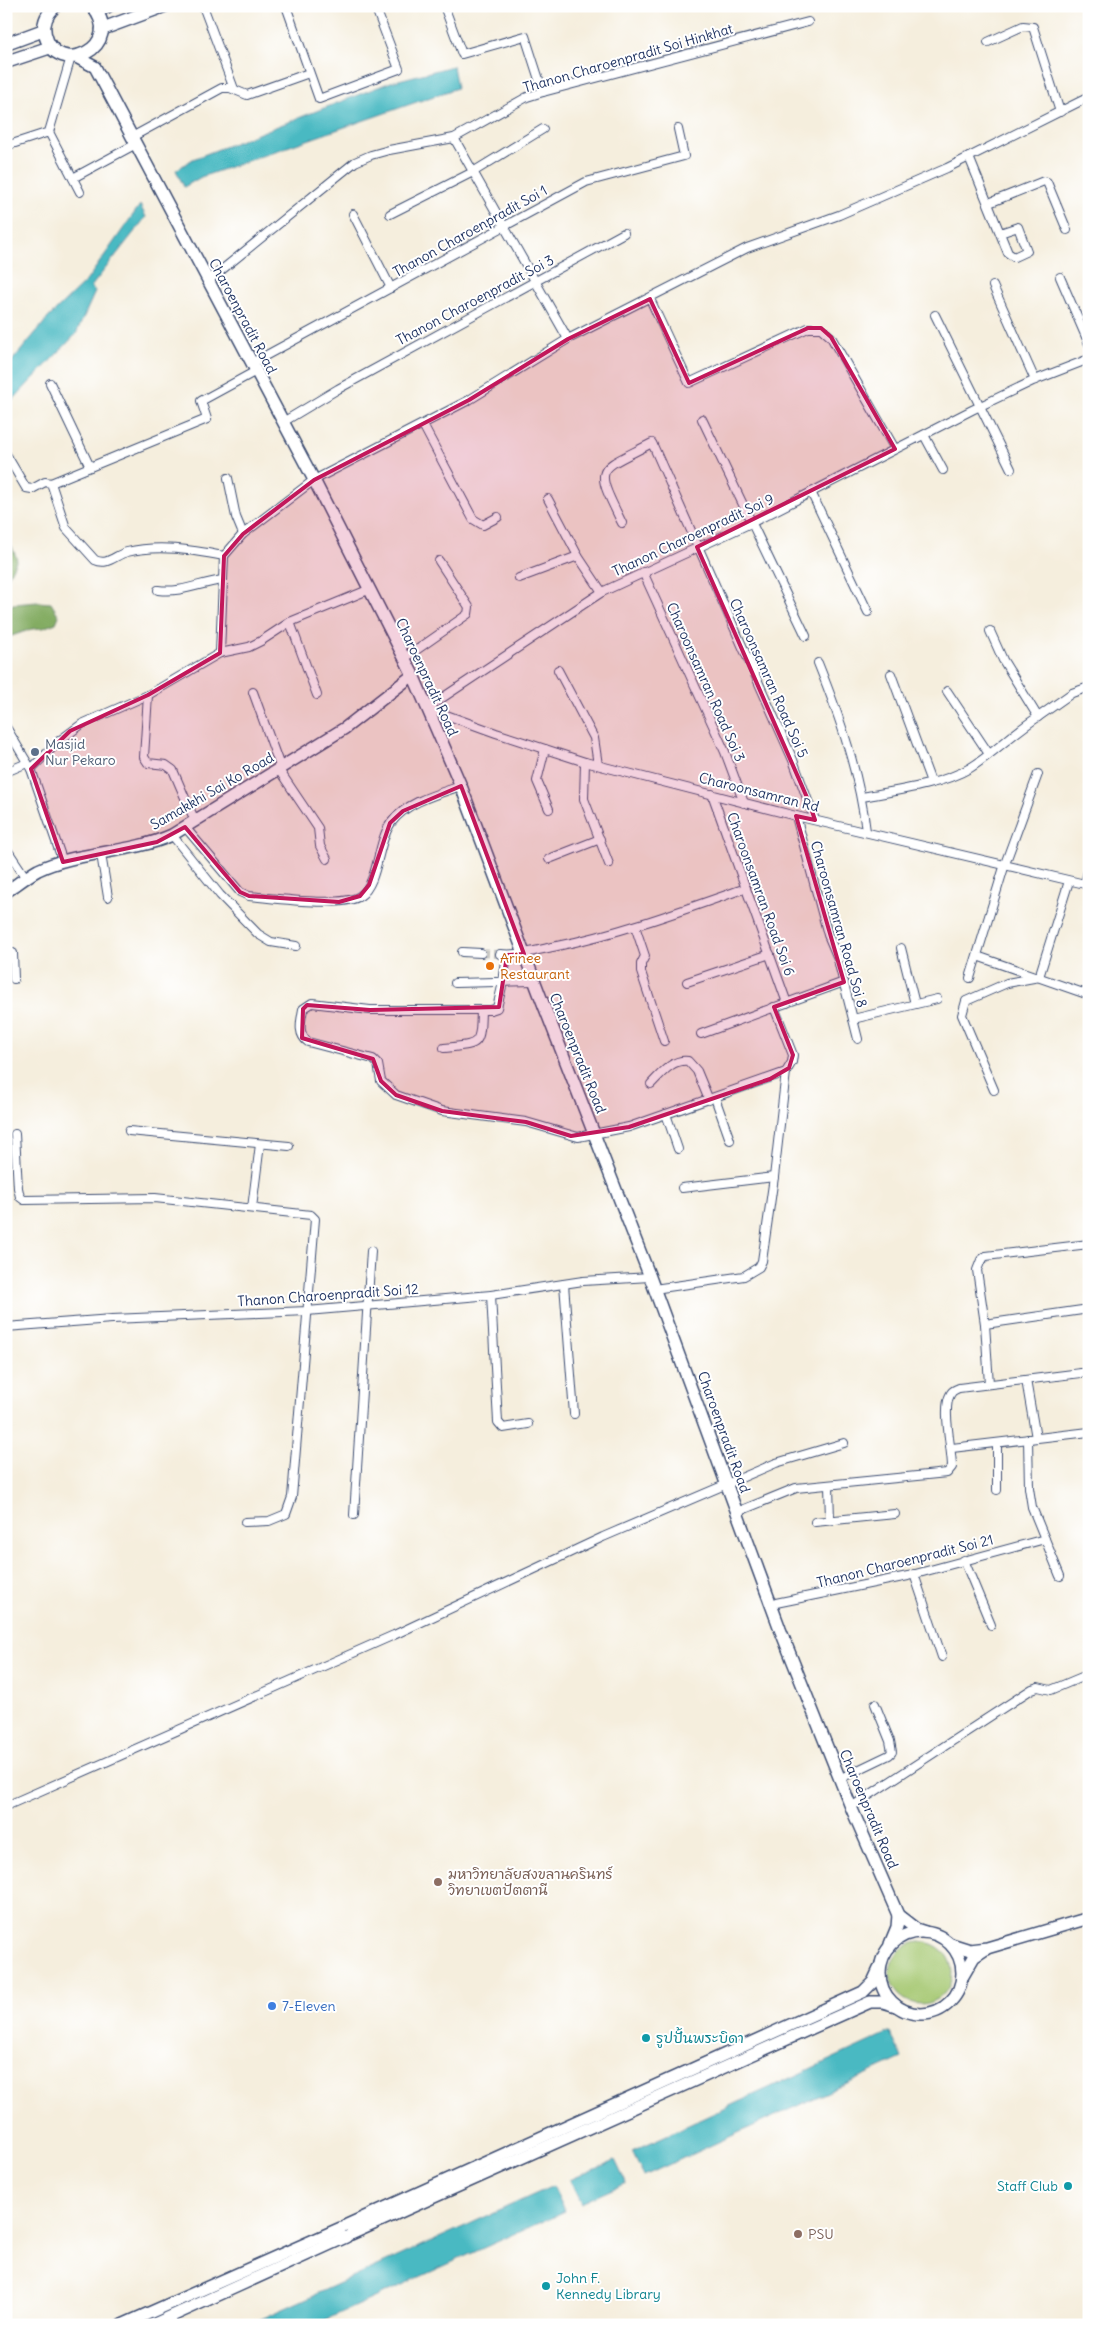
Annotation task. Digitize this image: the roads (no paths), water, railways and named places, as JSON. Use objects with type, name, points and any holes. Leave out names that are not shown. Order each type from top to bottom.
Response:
[{"type":"main road","points":[[52,8],[45,21],[44,30],[51,47],[58,53],[73,57],[94,67],[102,29],[99,15],[94,9],[108,6]]},
{"type":"main road","points":[[102,29],[164,6]]},
{"type":"main road","points":[[6,44],[44,30]]},
{"type":"main road","points":[[73,57],[85,55],[98,42]]},
{"type":"main road","points":[[6,62],[51,47]]},
{"type":"main road","name":"Charoenpradit Road","points":[[94,67],[314,480],[368,590],[413,675],[461,786],[534,981],[650,1277],[771,1604],[850,1807],[898,1916]]},
{"type":"main road","name":"Samakkhi Sai Ko Road","points":[[6,892],[38,870],[63,862],[157,842],[172,835],[345,728],[413,675]]},
{"type":"main road","points":[[898,1916],[911,1926],[939,1936],[951,1944],[970,1950],[987,1948],[1089,1918]]},
{"type":"main road","points":[[152,2325],[346,2231],[863,1992],[873,1982],[879,1969],[897,1927],[898,1916]]},
{"type":"main road","points":[[890,1944],[906,1934],[925,1932]]},
{"type":"main road","points":[[951,1944],[960,1960],[962,1978]]},
{"type":"main road","points":[[122,2325],[346,2231],[870,2002],[883,2002],[908,2012],[921,2014],[932,2012],[951,2001],[974,1957],[987,1948]]},
{"type":"main road","points":[[879,1969],[880,1983],[886,1996],[896,2006]]},
{"type":"street","points":[[203,6],[234,89]]},
{"type":"street","points":[[286,6],[319,98],[399,69],[375,6]]},
{"type":"street","points":[[444,6],[462,54],[525,36],[543,92]]},
{"type":"street","name":"Thanon Charoenpradit Soi Hinkhat","points":[[208,281],[268,235],[355,162],[371,154],[454,138],[527,97],[543,92],[808,22]]},
{"type":"street","points":[[988,42],[1023,26],[1033,27],[1060,112]]},
{"type":"street","points":[[73,57],[49,132],[80,192]]},
{"type":"street","points":[[73,178],[222,88],[234,89],[247,94],[309,74]]},
{"type":"street","points":[[220,653],[224,556],[243,534],[314,480],[469,400],[568,339],[748,248],[839,214],[970,157],[1089,97]]},
{"type":"street","name":"Thanon Charoenpradit Soi 1","points":[[90,467],[207,420],[202,401],[254,367],[391,288],[586,182],[684,156],[678,128]]},
{"type":"street","points":[[390,214],[473,172],[543,129]]},
{"type":"street","points":[[6,146],[49,132]]},
{"type":"street","points":[[454,138],[568,339]]},
{"type":"street","points":[[970,157],[1000,233]]},
{"type":"street","points":[[989,204],[1044,181],[1048,182],[1067,230]]},
{"type":"street","points":[[353,214],[391,288]]},
{"type":"street","name":"Thanon Charoenpradit Soi 3","points":[[283,422],[338,389],[624,233]]},
{"type":"street","points":[[1060,276],[1089,344]]},
{"type":"street","points":[[993,286],[1035,380]]},
{"type":"street","points":[[650,299],[689,384],[808,328],[821,328],[831,337],[896,448]]},
{"type":"street","points":[[935,315],[1011,469]]},
{"type":"street","name":"Thanon Charoenpradit Soi 9","points":[[427,708],[602,592],[753,522],[896,448],[1035,380],[1089,359]]},
{"type":"street","points":[[6,454],[26,488],[32,489],[45,482],[51,483],[90,467],[50,383]]},
{"type":"street","points":[[702,419],[806,636]]},
{"type":"street","points":[[423,425],[473,519],[483,524],[498,518]]},
{"type":"street","points":[[924,435],[943,470]]},
{"type":"street","name":"Charoonsamran Road Soi 5","points":[[622,523],[603,485],[604,472],[609,465],[652,443],[697,548],[793,760],[815,820]]},
{"type":"street","points":[[228,478],[236,517],[243,534]]},
{"type":"street","points":[[51,483],[66,528],[95,560],[107,562],[126,552],[170,548],[224,556]]},
{"type":"street","points":[[811,492],[868,612]]},
{"type":"street","points":[[548,499],[578,556],[602,592]]},
{"type":"street","points":[[519,578],[578,556]]},
{"type":"street","points":[[405,658],[468,614],[469,607],[439,562]]},
{"type":"street","name":"Charoonsamran Road Soi 3","points":[[643,572],[725,752],[744,803]]},
{"type":"street","points":[[158,590],[179,592],[206,582],[223,580]]},
{"type":"street","points":[[6,772],[29,766],[70,731],[148,695],[220,653],[249,647],[261,642],[290,622],[368,590]]},
{"type":"street","points":[[290,622],[317,695]]},
{"type":"street","points":[[990,631],[1003,660],[1038,717]]},
{"type":"street","points":[[818,663],[843,725],[862,797],[866,831]]},
{"type":"street","points":[[558,670],[594,738],[598,765]]},
{"type":"street","points":[[891,674],[931,782]]},
{"type":"street","points":[[862,797],[931,782],[964,771],[1072,693],[1089,687]]},
{"type":"street","points":[[948,691],[989,754]]},
{"type":"street","points":[[253,692],[280,769],[318,828],[319,843],[327,859]]},
{"type":"street","points":[[148,695],[144,757],[148,763],[166,766],[173,770],[190,824],[240,892],[250,896],[340,902],[360,896],[370,885],[390,824],[403,811],[432,795],[461,786]]},
{"type":"street","name":"Charoonsamran Rd","points":[[427,708],[585,762],[796,816],[866,831],[1087,885]]},
{"type":"street","points":[[6,727],[29,766],[63,862]]},
{"type":"street","points":[[545,749],[537,781],[549,809]]},
{"type":"street","points":[[585,762],[584,799],[609,864]]},
{"type":"street","points":[[970,978],[1005,864],[1038,774]]},
{"type":"street","name":"Charoonsamran Road Soi 6","points":[[712,794],[787,1002]]},
{"type":"street","name":"Charoonsamran Road Soi 8","points":[[796,816],[828,935],[837,956],[858,1039]]},
{"type":"street","points":[[172,835],[220,895],[258,934],[271,942],[296,946]]},
{"type":"street","points":[[548,859],[600,839]]},
{"type":"street","points":[[6,848],[26,878]]},
{"type":"street","points":[[101,854],[108,897]]},
{"type":"street","points":[[1087,885],[1089,866]]},
{"type":"street","points":[[1039,977],[1069,881]]},
{"type":"street","points":[[746,888],[635,926],[524,954],[504,954],[503,982],[497,1008],[481,1010],[370,1010],[312,1004],[303,1009],[300,1031],[302,1038],[308,1042],[373,1059],[378,1064],[381,1080],[396,1095],[442,1112],[526,1122],[571,1136],[595,1135],[666,1114],[786,1072]]},
{"type":"street","points":[[635,926],[645,956],[641,964],[641,972],[664,1041]]},
{"type":"street","points":[[901,948],[915,1004]]},
{"type":"street","points":[[6,951],[13,953],[14,979]]},
{"type":"street","points":[[462,952],[481,953]]},
{"type":"street","points":[[687,982],[770,954]]},
{"type":"street","points":[[977,956],[1089,995]]},
{"type":"street","points":[[994,1090],[962,1015],[966,1001],[1007,983],[1039,977]]},
{"type":"street","points":[[455,983],[534,981]]},
{"type":"street","points":[[701,1034],[844,982]]},
{"type":"street","points":[[853,1019],[937,999]]},
{"type":"street","points":[[654,1289],[744,1276],[759,1267],[762,1261],[786,1072],[792,1062],[793,1055],[774,1007]]},
{"type":"street","points":[[444,1048],[471,1045],[477,1042],[480,1036],[481,1010]]},
{"type":"street","points":[[651,1084],[674,1062],[688,1061],[697,1071],[712,1099],[730,1140]]},
{"type":"street","points":[[666,1114],[678,1148]]},
{"type":"street","points":[[129,1131],[289,1146]]},
{"type":"street","points":[[15,1134],[18,1188],[20,1196],[24,1200],[154,1198],[312,1215],[315,1219],[289,1509],[286,1514],[269,1521],[245,1522]]},
{"type":"street","points":[[252,1208],[260,1144]]},
{"type":"street","points":[[682,1188],[774,1177]]},
{"type":"street","points":[[989,1384],[985,1324],[977,1270],[981,1260],[986,1256],[1089,1244]]},
{"type":"street","points":[[354,1516],[371,1251]]},
{"type":"street","name":"Thanon Charoenpradit Soi 12","points":[[6,1327],[112,1319],[307,1311],[491,1296],[583,1281],[650,1277]]},
{"type":"street","points":[[564,1284],[574,1414]]},
{"type":"street","points":[[491,1296],[498,1422],[503,1428],[528,1424]]},
{"type":"street","points":[[985,1324],[1089,1309]]},
{"type":"street","points":[[737,1512],[796,1488],[948,1473],[951,1471],[952,1448],[947,1411],[948,1396],[952,1391],[959,1388],[1089,1372]]},
{"type":"street","points":[[1026,1380],[1032,1439],[1029,1488],[1032,1507],[1060,1576]]},
{"type":"street","points":[[952,1448],[1089,1432]]},
{"type":"street","points":[[6,1806],[394,1635],[602,1537],[776,1463],[844,1443]]},
{"type":"street","points":[[997,1444],[997,1490]]},
{"type":"street","points":[[829,1484],[830,1520]]},
{"type":"street","points":[[815,1522],[894,1514]]},
{"type":"street","name":"Thanon Charoenpradit Soi 21","points":[[771,1604],[914,1574],[1045,1539]]},
{"type":"street","points":[[964,1560],[991,1625]]},
{"type":"street","points":[[914,1574],[942,1657]]},
{"type":"street","points":[[850,1807],[1032,1689],[1038,1687],[1051,1690],[1089,1674]]},
{"type":"street","points":[[839,1778],[889,1756],[892,1752],[890,1741],[875,1704]]},
{"type":"water","points":[[453,66],[457,88],[201,177],[184,187],[176,170],[193,159],[391,82]]},
{"type":"water","points":[[140,205],[146,217],[91,287],[95,292],[76,334],[6,407],[6,368],[48,318],[87,280]]},
{"type":"water","points":[[890,2032],[902,2058],[644,2176],[632,2151]]},
{"type":"water","points":[[615,2160],[626,2183],[581,2203],[570,2180]]},
{"type":"water","points":[[553,2186],[565,2211],[314,2325],[248,2325]]},
{"type":"tunnel","points":[[481,953],[500,954]]},
{"type":"place","name":"Masjid Nur Pekaro","points":[[35,752]]},
{"type":"place","name":"Arinee Restaurant","points":[[490,966]]},
{"type":"place","name":"มหาวิทยาลัยสงขลานครินทร์ วิทยาเขตปัตตานี","points":[[438,1882]]},
{"type":"place","name":"7-Eleven","points":[[272,2006]]},
{"type":"place","name":"รูปปั้นพระบิดา","points":[[646,2038]]},
{"type":"place","name":"Staff Club","points":[[1068,2186]]},
{"type":"place","name":"PSU","points":[[798,2234]]},
{"type":"place","name":"John F. Kennedy Library","points":[[546,2286]]}]
